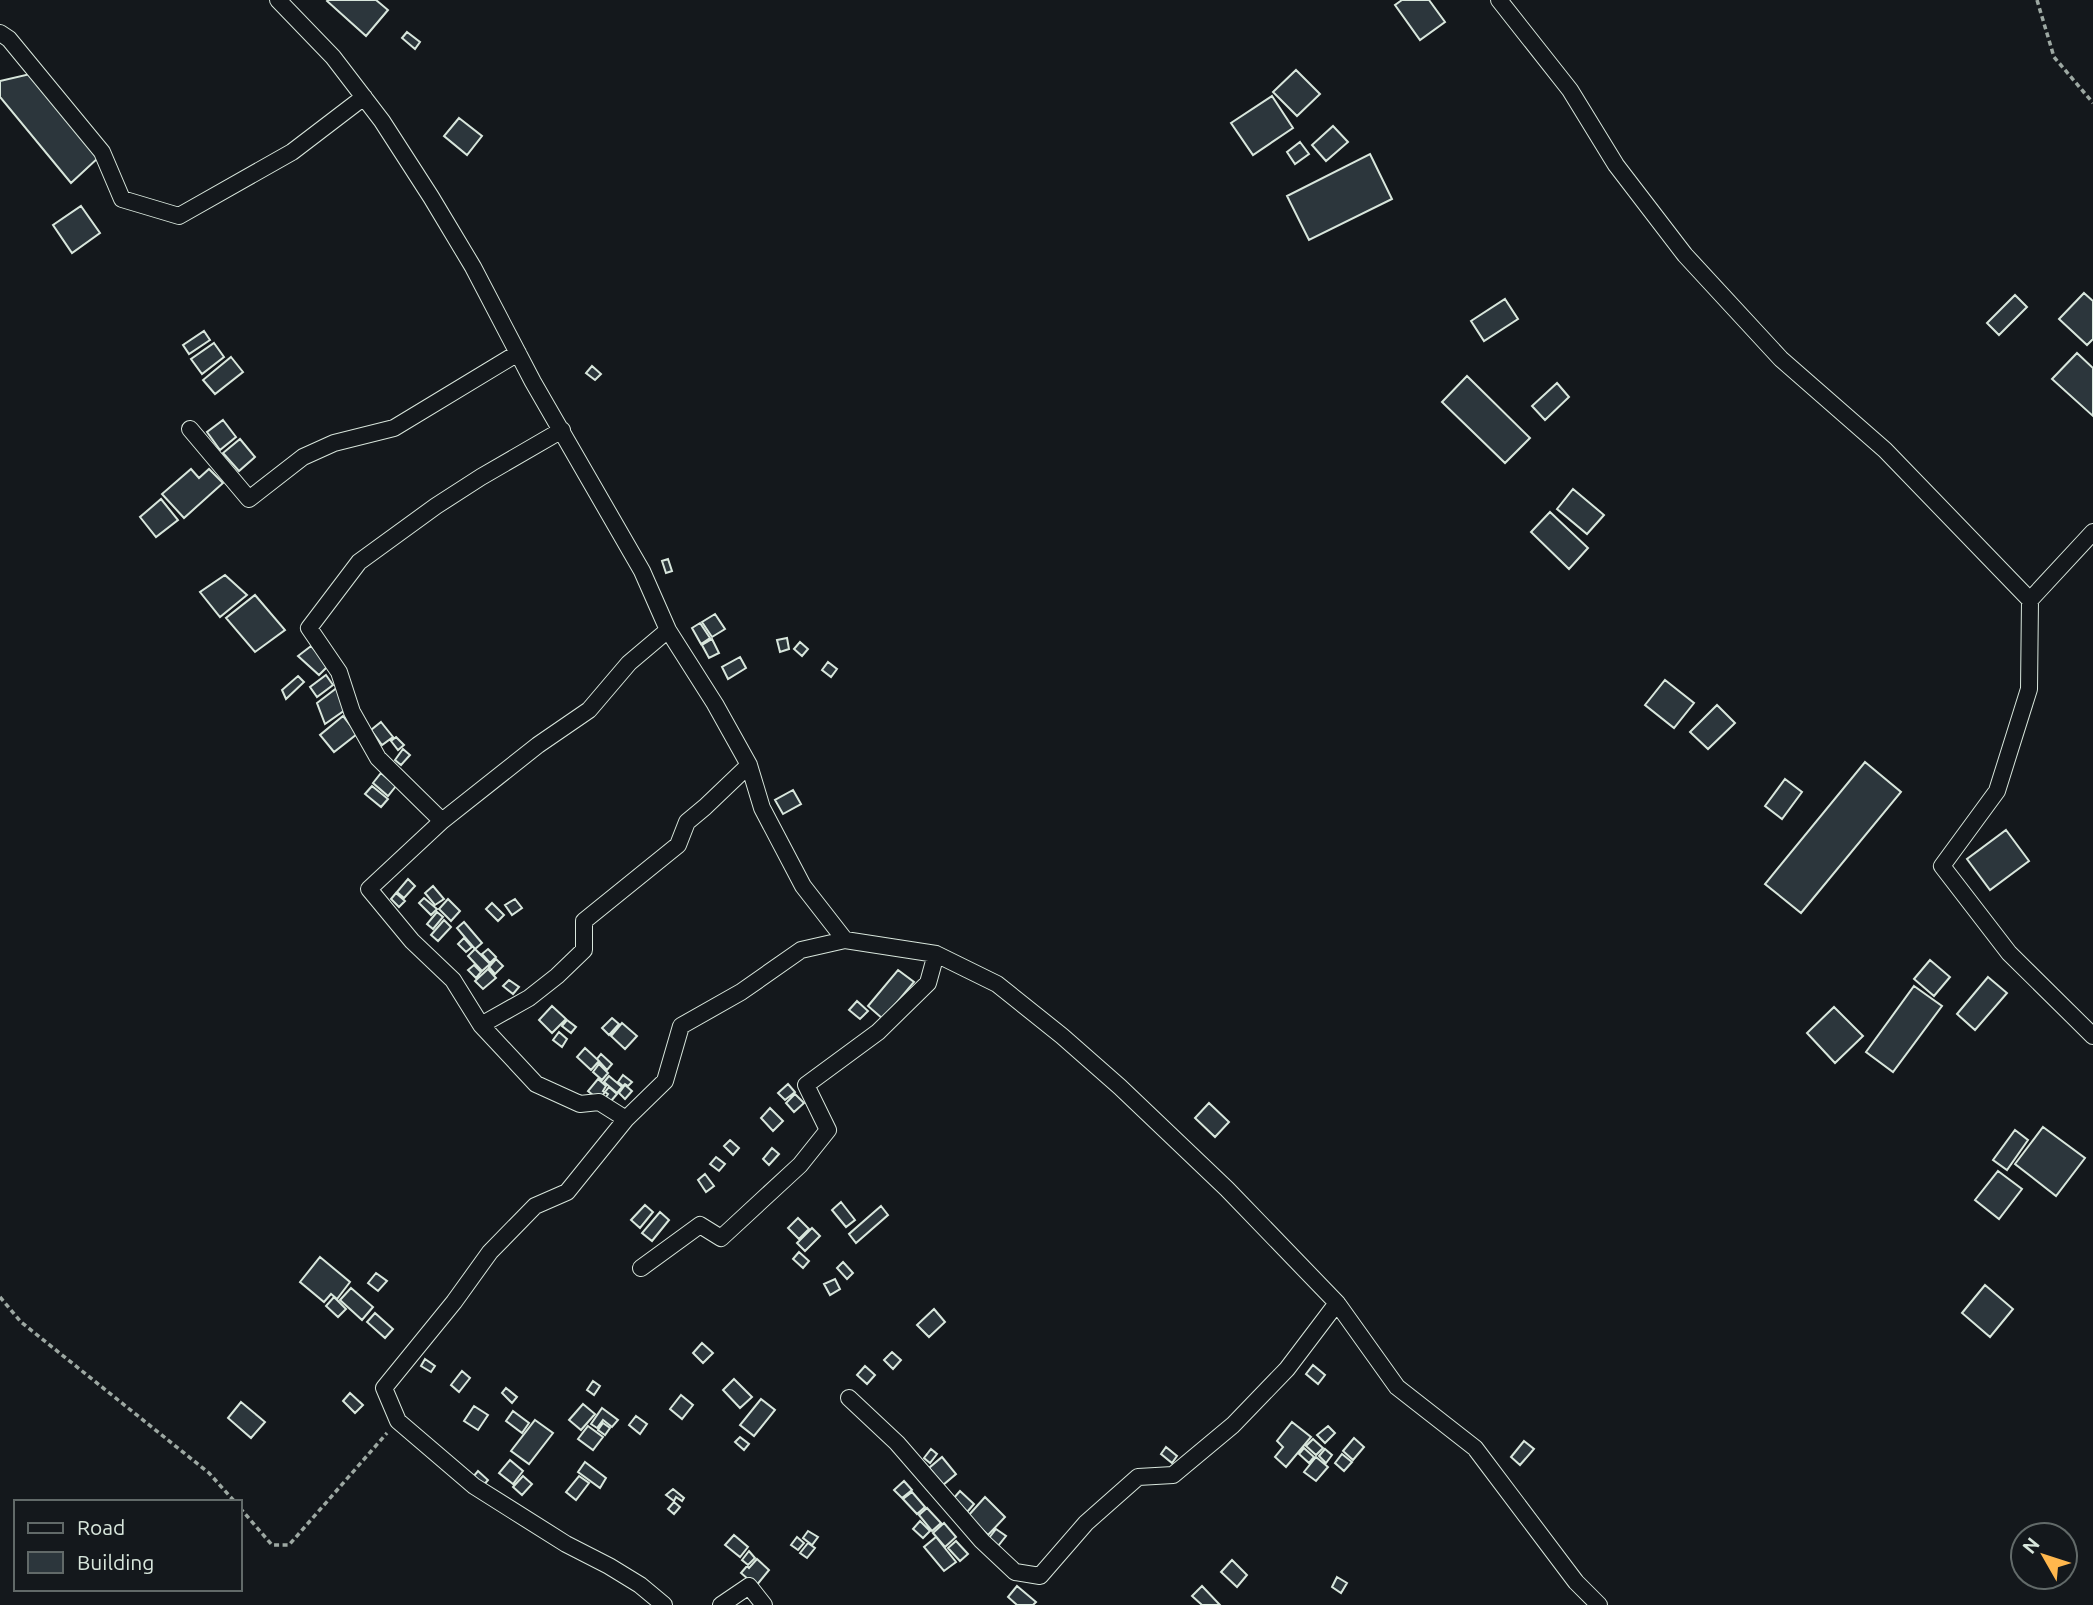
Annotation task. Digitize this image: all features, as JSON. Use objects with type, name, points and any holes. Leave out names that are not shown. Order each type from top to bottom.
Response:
[{"type":"street","points":[[278,0],[333,57],[382,121],[431,197],[642,570],[668,629],[749,765],[762,808],[803,886],[845,940]]},
{"type":"street","points":[[1499,0],[1570,90],[1616,165],[1685,255],[1781,359],[1885,450],[2031,600]]},
{"type":"street","points":[[0,33],[9,39],[102,152],[122,199],[179,216],[292,152],[364,97]]},
{"type":"street","points":[[190,429],[249,499],[303,457],[334,443],[394,428],[518,353]]},
{"type":"street","points":[[442,821],[378,758],[352,712],[339,672],[309,628],[359,562],[436,506],[562,430]]},
{"type":"street","points":[[2093,532],[2031,600],[2029,689],[1997,791],[1942,866],[2009,953],[2093,1036]]},
{"type":"street","points":[[626,1119],[599,1102],[580,1104],[536,1084],[481,1025],[453,980],[412,941],[369,889],[442,821],[538,745],[589,710],[629,663],[668,629]]},
{"type":"street","points":[[481,1025],[529,998],[584,950],[584,921],[678,845],[687,822],[749,765]]},
{"type":"street","points":[[664,1605],[640,1585],[566,1544],[474,1486],[398,1421],[384,1388],[454,1302],[489,1252],[535,1206],[567,1192],[626,1119],[665,1081],[681,1026],[741,992],[801,950],[845,940],[936,954],[997,984],[1101,1070],[1227,1189],[1336,1303],[1397,1387],[1475,1448],[1576,1582],[1599,1605]]},
{"type":"street","points":[[641,1268],[700,1225],[721,1238],[800,1165],[828,1130],[806,1085],[878,1032],[928,983],[936,954]]},
{"type":"street","points":[[849,1398],[897,1443],[982,1541],[1015,1572],[1041,1576],[1086,1523],[1138,1476],[1173,1475],[1233,1425],[1287,1369],[1336,1303]]},
{"type":"street","points":[[721,1605],[749,1586],[764,1605]]},
{"type":"path","points":[[2037,0],[2053,57],[2093,103]]},
{"type":"path","points":[[0,1297],[21,1322],[209,1473],[232,1500]]},
{"type":"path","points":[[242,1510],[272,1545],[289,1545],[398,1421]]},
{"type":"building","points":[[328,0],[376,0],[388,10],[366,36]]},
{"type":"building","points":[[1402,0],[1429,0],[1445,22],[1420,40],[1395,5]]},
{"type":"building","points":[[407,32],[420,42],[415,49],[402,38]]},
{"type":"building","points":[[1296,70],[1320,94],[1297,116],[1273,92]]},
{"type":"building","points":[[30,74],[98,158],[71,183],[0,97],[0,81]]},
{"type":"building","points":[[1272,96],[1293,128],[1253,155],[1231,123]]},
{"type":"building","points":[[459,118],[482,136],[467,155],[444,136]]},
{"type":"building","points":[[1333,126],[1348,142],[1326,161],[1312,145]]},
{"type":"building","points":[[1300,142],[1309,154],[1295,164],[1287,152]]},
{"type":"building","points":[[1370,154],[1392,199],[1309,240],[1287,196]]},
{"type":"building","points":[[81,206],[100,233],[72,253],[53,225]]},
{"type":"building","points":[[2084,293],[2093,301],[2093,339],[2087,345],[2059,319]]},
{"type":"building","points":[[2015,295],[2027,307],[1999,335],[1987,323]]},
{"type":"building","points":[[1505,299],[1518,319],[1484,341],[1471,321]]},
{"type":"building","points":[[204,331],[210,340],[189,354],[183,345]]},
{"type":"building","points":[[214,343],[224,357],[202,374],[191,359]]},
{"type":"building","points":[[2077,353],[2093,368],[2093,416],[2052,379]]},
{"type":"building","points":[[231,357],[243,372],[215,394],[203,380]]},
{"type":"building","points":[[592,366],[601,374],[595,380],[586,373]]},
{"type":"building","points":[[1467,376],[1530,438],[1505,463],[1442,402]]},
{"type":"building","points":[[1557,383],[1569,397],[1545,420],[1532,406]]},
{"type":"building","points":[[223,420],[236,437],[220,450],[207,432]]},
{"type":"building","points":[[240,439],[255,457],[239,471],[223,453]]},
{"type":"building","points":[[191,469],[199,478],[209,469],[223,483],[184,518],[162,494]]},
{"type":"building","points":[[1573,489],[1604,515],[1587,534],[1557,509]]},
{"type":"building","points":[[161,499],[178,520],[156,537],[140,517]]},
{"type":"building","points":[[1550,512],[1588,548],[1569,569],[1531,532]]},
{"type":"building","points":[[668,559],[672,571],[666,573],[662,561]]},
{"type":"building","points":[[225,575],[247,595],[220,617],[200,592]]},
{"type":"building","points":[[255,595],[285,630],[255,652],[226,618]]},
{"type":"building","points":[[715,614],[725,629],[712,637],[702,622]]},
{"type":"building","points":[[700,623],[710,638],[701,644],[692,628]]},
{"type":"building","points":[[787,638],[789,649],[780,652],[777,640]]},
{"type":"building","points":[[712,639],[719,653],[709,658],[702,645]]},
{"type":"building","points":[[800,642],[808,649],[802,656],[794,649]]},
{"type":"building","points":[[311,646],[329,665],[319,675],[298,656]]},
{"type":"building","points":[[740,657],[746,668],[728,679],[722,667]]},
{"type":"building","points":[[828,662],[837,669],[831,677],[822,670]]},
{"type":"building","points":[[326,675],[333,685],[317,697],[310,687]]},
{"type":"building","points":[[298,676],[304,682],[286,699],[282,690]]},
{"type":"building","points":[[1665,680],[1694,703],[1674,728],[1645,705]]},
{"type":"building","points":[[338,687],[345,710],[325,724],[317,703]]},
{"type":"building","points":[[1717,705],[1735,723],[1708,749],[1690,732]]},
{"type":"building","points":[[343,716],[357,734],[334,752],[320,735]]},
{"type":"building","points":[[381,722],[393,737],[382,745],[371,730]]},
{"type":"building","points":[[396,737],[404,745],[398,750],[391,741]]},
{"type":"building","points":[[403,749],[410,755],[401,765],[395,760]]},
{"type":"building","points":[[1865,762],[1901,792],[1801,913],[1765,884]]},
{"type":"building","points":[[381,773],[396,786],[388,796],[373,783]]},
{"type":"building","points":[[1785,779],[1802,792],[1782,819],[1765,806]]},
{"type":"building","points":[[372,786],[388,799],[381,807],[365,794]]},
{"type":"building","points":[[793,790],[801,804],[783,814],[775,800]]},
{"type":"building","points":[[2006,830],[2029,861],[1990,890],[1967,859]]},
{"type":"building","points":[[408,879],[415,886],[404,898],[397,892]]},
{"type":"building","points":[[433,886],[444,899],[435,905],[425,893]]},
{"type":"building","points":[[396,893],[405,901],[399,907],[391,899]]},
{"type":"building","points":[[424,898],[437,909],[431,915],[419,903]]},
{"type":"building","points":[[448,899],[460,911],[451,921],[439,909]]},
{"type":"building","points":[[515,899],[522,908],[512,915],[505,905]]},
{"type":"building","points":[[492,903],[504,915],[498,921],[486,909]]},
{"type":"building","points":[[437,912],[443,917],[433,929],[427,924]]},
{"type":"building","points":[[444,920],[451,927],[438,941],[431,935]]},
{"type":"building","points":[[464,922],[482,943],[475,949],[457,928]]},
{"type":"building","points":[[464,938],[472,947],[466,952],[458,944]]},
{"type":"building","points":[[475,949],[490,964],[482,971],[468,956]]},
{"type":"building","points":[[488,949],[496,957],[490,963],[482,954]]},
{"type":"building","points":[[496,959],[503,966],[495,974],[489,967]]},
{"type":"building","points":[[1930,960],[1950,977],[1934,996],[1914,979]]},
{"type":"building","points":[[474,965],[481,972],[476,978],[468,970]]},
{"type":"building","points":[[488,969],[496,978],[483,989],[475,981]]},
{"type":"building","points":[[898,970],[914,982],[883,1019],[868,1006]]},
{"type":"building","points":[[1988,977],[2007,993],[1975,1030],[1957,1014]]},
{"type":"building","points":[[509,980],[519,987],[513,994],[503,986]]},
{"type":"building","points":[[1914,986],[1942,1006],[1893,1072],[1866,1052]]},
{"type":"building","points":[[857,1001],[868,1011],[860,1019],[849,1010]]},
{"type":"building","points":[[552,1006],[566,1019],[552,1033],[539,1020]]},
{"type":"building","points":[[1834,1007],[1863,1036],[1835,1063],[1807,1033]]},
{"type":"building","points":[[612,1018],[619,1024],[609,1035],[602,1028]]},
{"type":"building","points":[[567,1020],[576,1027],[571,1033],[562,1026]]},
{"type":"building","points":[[622,1023],[637,1036],[625,1049],[611,1036]]},
{"type":"building","points":[[559,1032],[567,1039],[562,1047],[553,1040]]},
{"type":"building","points":[[585,1048],[599,1061],[591,1070],[577,1057]]},
{"type":"building","points":[[601,1054],[612,1064],[607,1070],[597,1059]]},
{"type":"building","points":[[599,1064],[608,1073],[602,1080],[593,1072]]},
{"type":"building","points":[[623,1075],[632,1082],[628,1086],[618,1082]]},
{"type":"building","points":[[609,1076],[622,1087],[617,1093],[604,1082]]},
{"type":"building","points":[[598,1079],[606,1086],[599,1100],[588,1091]]},
{"type":"building","points":[[788,1084],[795,1092],[785,1100],[778,1093]]},
{"type":"building","points":[[625,1085],[632,1091],[625,1099],[619,1093]]},
{"type":"building","points":[[609,1087],[617,1094],[611,1101],[605,1092]]},
{"type":"building","points":[[795,1094],[804,1103],[794,1112],[786,1103]]},
{"type":"building","points":[[1209,1103],[1229,1122],[1215,1137],[1195,1118]]},
{"type":"building","points":[[770,1108],[783,1121],[773,1131],[761,1118]]},
{"type":"building","points":[[2043,1127],[2085,1158],[2056,1196],[2015,1164]]},
{"type":"building","points":[[2015,1130],[2028,1140],[2007,1170],[1993,1160]]},
{"type":"building","points":[[730,1140],[739,1148],[733,1155],[724,1146]]},
{"type":"building","points":[[772,1148],[779,1154],[769,1165],[763,1159]]},
{"type":"building","points":[[716,1157],[725,1164],[719,1171],[710,1164]]},
{"type":"building","points":[[1998,1171],[2022,1189],[1999,1219],[1975,1200]]},
{"type":"building","points":[[705,1174],[714,1186],[706,1192],[698,1180]]},
{"type":"building","points":[[841,1202],[855,1220],[846,1227],[832,1210]]},
{"type":"building","points":[[645,1205],[653,1212],[640,1228],[631,1220]]},
{"type":"building","points":[[881,1206],[888,1215],[856,1243],[849,1234]]},
{"type":"building","points":[[660,1212],[669,1220],[652,1241],[642,1233]]},
{"type":"building","points":[[798,1218],[809,1229],[799,1239],[788,1228]]},
{"type":"building","points":[[812,1228],[820,1236],[805,1251],[797,1243]]},
{"type":"building","points":[[799,1252],[809,1261],[803,1268],[793,1259]]},
{"type":"building","points":[[320,1257],[350,1282],[337,1299],[331,1294],[324,1302],[300,1282]]},
{"type":"building","points":[[843,1262],[853,1273],[847,1279],[837,1268]]},
{"type":"building","points":[[376,1273],[387,1281],[378,1291],[368,1283]]},
{"type":"building","points":[[835,1279],[840,1289],[830,1295],[824,1284]]},
{"type":"building","points":[[1985,1285],[2013,1309],[1990,1337],[1962,1313]]},
{"type":"building","points":[[351,1288],[373,1307],[362,1320],[340,1300]]},
{"type":"building","points":[[334,1297],[346,1309],[338,1317],[326,1306]]},
{"type":"building","points":[[934,1309],[945,1322],[929,1337],[917,1325]]},
{"type":"building","points":[[375,1313],[393,1329],[385,1338],[367,1322]]},
{"type":"building","points":[[702,1343],[713,1353],[703,1363],[693,1353]]},
{"type":"building","points":[[892,1352],[901,1360],[893,1369],[884,1360]]},
{"type":"building","points":[[425,1359],[435,1366],[431,1372],[421,1366]]},
{"type":"building","points":[[1313,1365],[1325,1375],[1318,1384],[1306,1374]]},
{"type":"building","points":[[865,1366],[875,1375],[867,1384],[857,1375]]},
{"type":"building","points":[[462,1371],[470,1378],[459,1392],[451,1385]]},
{"type":"building","points":[[734,1379],[752,1397],[740,1408],[723,1390]]},
{"type":"building","points":[[593,1381],[600,1386],[594,1395],[587,1390]]},
{"type":"building","points":[[506,1388],[517,1397],[512,1403],[502,1393]]},
{"type":"building","points":[[350,1393],[363,1405],[355,1413],[343,1401]]},
{"type":"building","points":[[681,1395],[693,1405],[682,1419],[670,1409]]},
{"type":"building","points":[[761,1399],[775,1410],[754,1436],[740,1425]]},
{"type":"building","points":[[241,1402],[265,1422],[251,1438],[228,1418]]},
{"type":"building","points":[[583,1404],[595,1414],[581,1430],[569,1420]]},
{"type":"building","points":[[474,1406],[488,1415],[478,1430],[464,1421]]},
{"type":"building","points":[[602,1408],[618,1420],[612,1427],[603,1420],[597,1428],[591,1424]]},
{"type":"building","points":[[513,1411],[529,1423],[522,1433],[506,1421]]},
{"type":"building","points":[[636,1416],[647,1424],[640,1434],[629,1425]]},
{"type":"building","points":[[535,1420],[553,1433],[529,1464],[511,1451]]},
{"type":"building","points":[[1292,1422],[1311,1437],[1286,1467],[1275,1457],[1283,1447],[1277,1441]]},
{"type":"building","points":[[603,1423],[610,1428],[605,1435],[598,1430]]},
{"type":"building","points":[[588,1426],[603,1437],[593,1450],[578,1439]]},
{"type":"building","points":[[1328,1426],[1335,1433],[1325,1443],[1317,1435]]},
{"type":"building","points":[[740,1437],[749,1444],[744,1450],[735,1442]]},
{"type":"building","points":[[1354,1438],[1364,1447],[1353,1460],[1343,1451]]},
{"type":"building","points":[[1313,1439],[1323,1448],[1316,1455],[1306,1446]]},
{"type":"building","points":[[1524,1441],[1534,1449],[1520,1465],[1511,1457]]},
{"type":"building","points":[[1166,1447],[1177,1456],[1172,1463],[1161,1454]]},
{"type":"building","points":[[1304,1448],[1314,1457],[1309,1463],[1299,1454]]},
{"type":"building","points":[[931,1449],[937,1454],[930,1463],[924,1458]]},
{"type":"building","points":[[1325,1449],[1332,1455],[1326,1463],[1319,1456]]},
{"type":"building","points":[[1342,1454],[1352,1462],[1344,1471],[1335,1463]]},
{"type":"building","points":[[942,1457],[956,1474],[943,1485],[929,1468]]},
{"type":"building","points":[[1316,1457],[1328,1467],[1316,1481],[1304,1472]]},
{"type":"building","points":[[510,1460],[523,1471],[513,1484],[499,1473]]},
{"type":"building","points":[[585,1462],[606,1478],[600,1488],[578,1472]]},
{"type":"building","points":[[478,1471],[488,1480],[483,1486],[473,1477]]},
{"type":"building","points":[[523,1476],[532,1484],[522,1495],[513,1487]]},
{"type":"building","points":[[579,1476],[589,1483],[576,1500],[566,1492]]},
{"type":"building","points":[[904,1481],[912,1490],[902,1498],[894,1490]]},
{"type":"building","points":[[673,1489],[684,1498],[682,1501],[676,1497],[674,1501],[666,1495]]},
{"type":"building","points":[[960,1491],[974,1504],[967,1512],[953,1499]]},
{"type":"building","points":[[912,1492],[925,1507],[917,1514],[903,1499]]},
{"type":"building","points":[[985,1497],[1005,1517],[988,1535],[968,1516]]},
{"type":"building","points":[[674,1502],[680,1507],[674,1514],[668,1509]]},
{"type":"building","points":[[927,1508],[941,1523],[932,1531],[919,1515]]},
{"type":"building","points":[[920,1521],[930,1531],[923,1538],[913,1529]]},
{"type":"building","points":[[944,1523],[956,1537],[945,1547],[933,1533]]},
{"type":"building","points":[[996,1529],[1006,1536],[998,1546],[989,1538]]},
{"type":"building","points":[[808,1531],[818,1537],[812,1545],[803,1538]]},
{"type":"building","points":[[734,1535],[748,1547],[740,1557],[725,1545]]},
{"type":"building","points":[[797,1537],[804,1543],[798,1550],[791,1545]]},
{"type":"building","points":[[936,1537],[956,1562],[944,1571],[924,1547]]},
{"type":"building","points":[[956,1541],[968,1554],[960,1561],[948,1548]]},
{"type":"building","points":[[808,1543],[815,1548],[807,1558],[800,1553]]},
{"type":"building","points":[[749,1551],[755,1558],[748,1565],[742,1560]]},
{"type":"building","points":[[757,1559],[769,1570],[756,1586],[741,1573]]},
{"type":"building","points":[[1232,1560],[1247,1575],[1237,1587],[1221,1572]]},
{"type":"building","points":[[1337,1577],[1347,1583],[1341,1593],[1332,1587]]},
{"type":"building","points":[[1017,1586],[1036,1602],[1033,1605],[1017,1605],[1008,1597]]},
{"type":"building","points":[[1202,1586],[1220,1605],[1202,1605],[1192,1596]]}]
